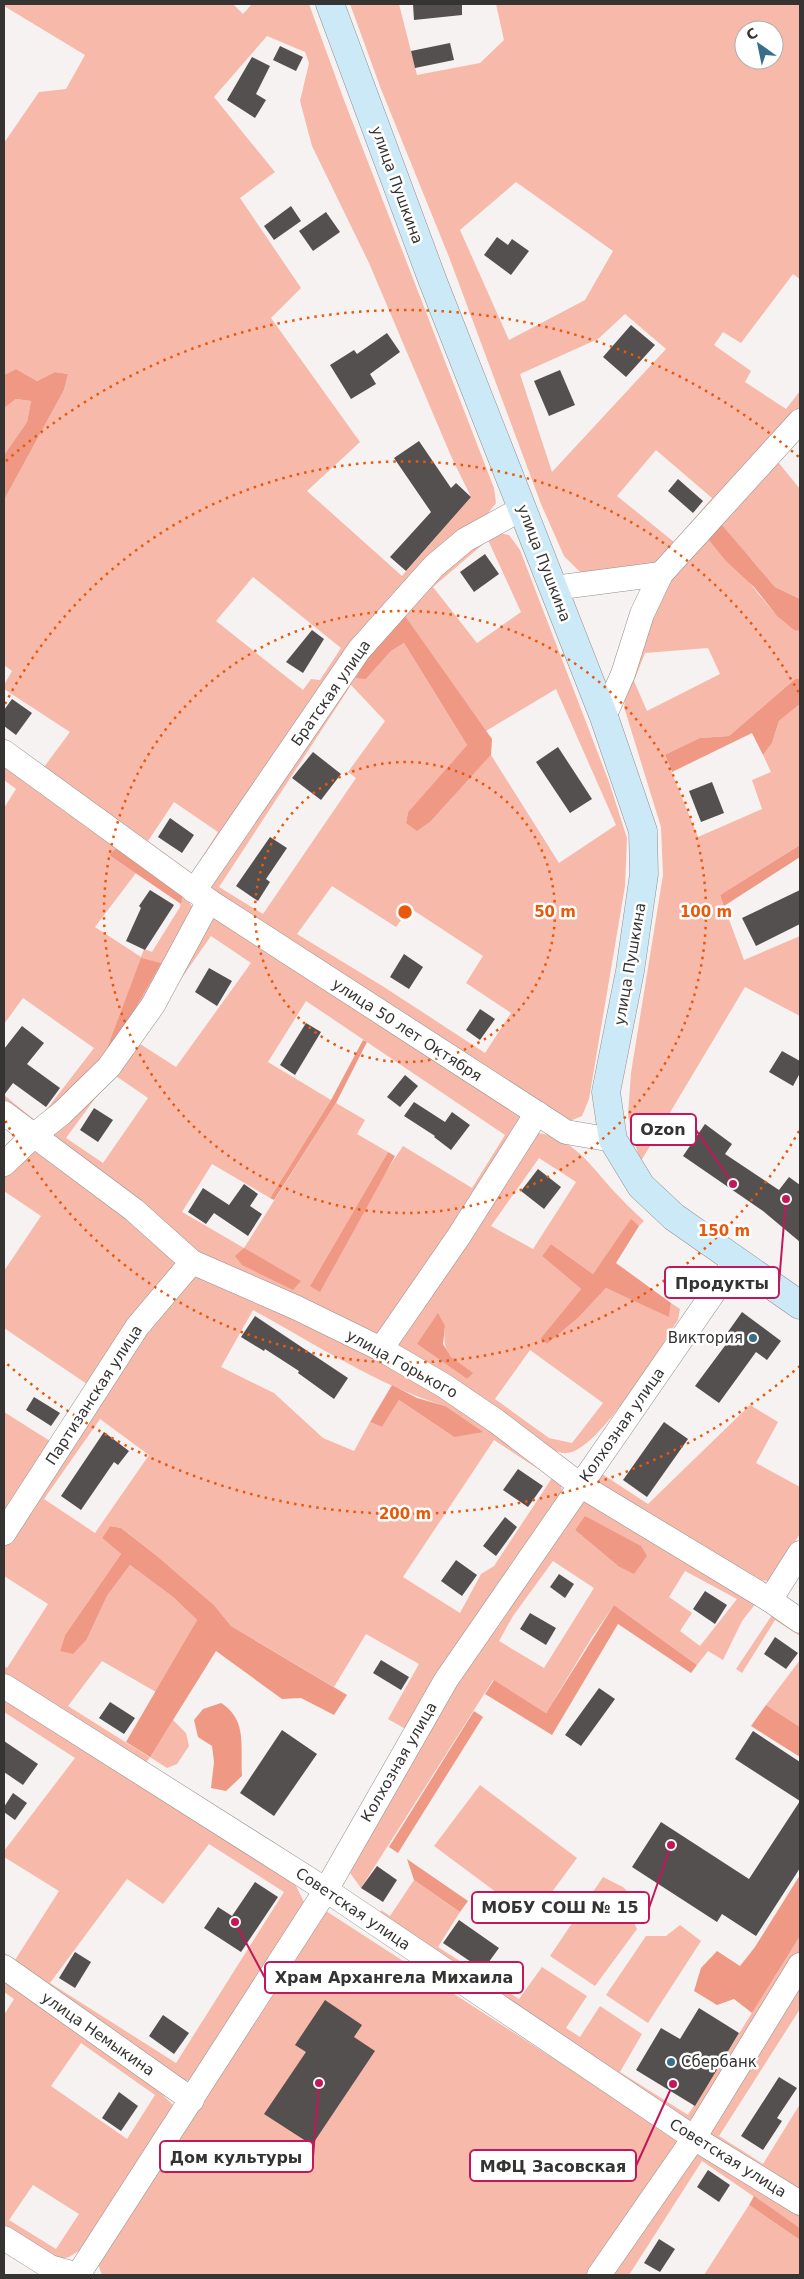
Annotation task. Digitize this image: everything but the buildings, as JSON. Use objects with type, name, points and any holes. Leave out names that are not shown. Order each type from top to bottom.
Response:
[{"type":"main road","name":"улица Пушкина","points":[[330,4],[432,279],[604,717],[643,831],[644,874],[630,971],[606,1092],[613,1140]]},
{"type":"main road","points":[[613,1140],[641,1186],[674,1217],[800,1305]]},
{"type":"street","points":[[604,717],[623,674],[642,614],[661,574],[800,422]]},
{"type":"street","name":"Братская улица","points":[[4,1164],[32,1136],[62,1114],[109,1067],[153,1005],[201,896],[359,650],[434,566],[465,540],[523,508]]},
{"type":"street","points":[[554,588],[661,574]]},
{"type":"street","name":"улица 50 лет Октября","points":[[4,752],[201,896],[566,1132],[613,1140]]},
{"type":"street","name":"улица Горького","points":[[4,1113],[32,1136],[134,1210],[192,1262],[295,1307],[381,1349],[442,1385],[496,1421],[580,1485],[770,1600],[800,1621]]},
{"type":"street","points":[[381,1349],[459,1236],[537,1113]]},
{"type":"street","name":"Колхозная улица","points":[[78,2275],[326,1890],[446,1680],[736,1260]]},
{"type":"street","name":"Партизанская улица","points":[[4,1533],[137,1327],[192,1262]]},
{"type":"street","points":[[770,1600],[800,1553]]},
{"type":"street","name":"Советская улица","points":[[4,1686],[326,1890],[694,2138],[800,2203]]},
{"type":"street","points":[[599,2275],[694,2138],[800,1965]]},
{"type":"street","name":"улица Немыкина","points":[[4,1967],[192,2100]]},
{"type":"street","points":[[4,2238],[48,2271],[78,2275]]},
{"type":"shaded area","points":[[4,4],[233,4],[243,14],[252,4],[309,4],[344,100],[494,488],[496,503],[486,516],[463,533],[193,884],[4,743],[4,738],[44,767],[70,732],[4,689],[4,685],[12,671],[4,665],[4,500],[64,390],[68,374],[55,372],[37,381],[16,369],[4,375],[4,143],[39,92],[66,89],[85,55],[4,6]],"holes":[[[267,36],[305,52],[309,63],[300,101],[312,146],[369,263],[451,456],[471,497],[402,576],[307,491],[360,442],[271,318],[301,288],[240,198],[275,172],[214,97]],[[253,577],[341,648],[320,680],[311,679],[303,690],[216,621]],[[174,802],[218,832],[192,873],[148,841]]]},
{"type":"shaded area","points":[[350,4],[399,4],[417,75],[480,63],[504,40],[496,4],[800,4],[800,279],[793,274],[741,343],[723,332],[714,345],[751,371],[745,382],[786,409],[800,391],[800,407],[661,568],[581,573],[564,556],[541,504],[449,257],[381,89]],"holes":[[[516,182],[613,251],[585,300],[509,340],[460,230]],[[625,314],[666,349],[552,472],[520,374],[598,339]],[[656,450],[712,498],[674,542],[617,496]]]},
{"type":"shaded area","points":[[16,369],[37,381],[55,372],[68,374],[64,390],[4,500],[4,455],[27,422],[31,401],[16,399],[4,408],[4,375]]},
{"type":"shaded area","points":[[16,399],[31,401],[27,422],[4,455],[4,408]]},
{"type":"shaded area","points":[[800,429],[800,440],[778,462],[800,489],[800,599],[775,587],[751,559],[741,573],[776,615],[792,628],[800,631],[800,679],[795,679],[729,736],[700,738],[665,756],[698,837],[762,809],[752,780],[771,772],[763,755],[772,743],[779,721],[800,704],[800,845],[720,895],[744,960],[800,936],[800,1016],[745,987],[641,1161],[633,1139],[628,1115],[631,1073],[663,875],[661,827],[624,707],[628,677],[664,578]],"holes":[[[708,648],[720,674],[647,711],[634,681],[645,653]]]},
{"type":"shaded area","points":[[721,524],[775,587],[800,599],[800,631],[794,630],[777,616],[754,587],[726,561],[708,539]]},
{"type":"shaded area","points":[[493,532],[509,535],[520,550],[609,782],[627,838],[625,886],[589,1099],[582,1116],[570,1121],[201,888],[363,652],[438,568]],"holes":[[[488,540],[521,612],[477,643],[433,587]],[[405,617],[486,731],[556,689],[616,825],[559,863],[491,755],[431,821],[406,823],[408,812],[467,745],[404,643],[391,651],[366,679]],[[351,685],[385,721],[348,772],[356,778],[263,914],[219,887]],[[332,886],[396,927],[410,908],[483,956],[466,983],[511,1013],[485,1053],[384,987],[297,934]]]},
{"type":"shaded area","points":[[405,616],[492,739],[491,755],[431,821],[417,831],[406,823],[408,812],[467,745],[404,643],[391,651],[366,679],[356,678],[372,649]]},
{"type":"shaded area","points":[[795,679],[800,679],[800,704],[779,721],[772,743],[763,755],[752,733],[672,772],[665,755],[700,738],[729,736]]},
{"type":"shaded area","points":[[4,765],[117,847],[109,855],[136,873],[95,927],[141,957],[144,949],[152,952],[180,907],[183,892],[194,910],[186,934],[103,1067],[34,1131],[4,1106],[4,1095],[37,1122],[94,1048],[23,998],[4,1024],[4,808],[16,789],[4,780]]},
{"type":"shaded area","points":[[800,845],[800,857],[724,906],[720,895]]},
{"type":"shaded area","points":[[117,847],[183,892],[181,904],[109,855]]},
{"type":"shaded area","points":[[209,912],[527,1119],[382,1342],[191,1249],[44,1139]],"holes":[[[211,936],[251,963],[176,1067],[137,1042]],[[306,1001],[505,1135],[472,1188],[403,1146],[310,1286],[388,1152],[357,1134],[365,1120],[336,1103],[244,1248],[182,1212],[212,1164],[270,1198],[331,1100],[268,1062]],[[113,1074],[148,1098],[103,1163],[66,1138]]]},
{"type":"shaded area","points":[[141,958],[161,963],[130,1018],[105,1054]]},
{"type":"shaded area","points":[[363,1040],[367,1042],[336,1103],[274,1200],[270,1198],[331,1100]]},
{"type":"shaded area","points":[[537,1133],[559,1139],[578,1152],[618,1196],[644,1221],[639,1226],[631,1220],[593,1274],[551,1244],[542,1256],[581,1289],[540,1339],[547,1344],[579,1317],[606,1288],[669,1316],[671,1303],[680,1309],[678,1320],[628,1396],[595,1435],[580,1448],[567,1453],[549,1449],[392,1345]],"holes":[[[539,1158],[576,1182],[533,1249],[491,1226]],[[445,1326],[446,1349],[453,1359],[472,1373],[467,1379],[417,1344]],[[530,1350],[603,1403],[572,1443],[549,1438],[495,1399]]]},
{"type":"shaded area","points":[[28,1151],[38,1152],[121,1206],[180,1262],[4,1525],[4,1412],[50,1441],[87,1384],[4,1328],[4,1271],[41,1216],[4,1191],[4,1167]]},
{"type":"shaded area","points":[[388,1152],[395,1156],[320,1292],[310,1286]]},
{"type":"shaded area","points":[[631,1219],[639,1226],[616,1263],[671,1303],[669,1317],[606,1288],[579,1317],[547,1344],[540,1339],[581,1289],[542,1256],[551,1244],[593,1274]]},
{"type":"shaded area","points":[[244,1248],[301,1281],[293,1290],[242,1265],[235,1256]]},
{"type":"shaded area","points":[[203,1274],[419,1379],[558,1479],[562,1489],[560,1497],[497,1584],[409,1731],[388,1719],[419,1664],[366,1634],[334,1687],[231,1626],[214,1605],[157,1556],[121,1528],[110,1526],[102,1538],[121,1554],[65,1635],[60,1651],[87,1639],[107,1596],[130,1565],[173,1597],[197,1620],[156,1692],[102,1661],[68,1706],[149,1757],[173,1720],[186,1733],[189,1746],[177,1764],[167,1768],[150,1757],[143,1767],[4,1679],[4,1666],[7,1668],[48,1604],[4,1576],[4,1540],[86,1417],[187,1277]],"holes":[[[253,1310],[371,1376],[445,1406],[454,1437],[399,1400],[382,1427],[370,1422],[354,1451],[323,1438],[274,1393],[221,1367]],[[100,1419],[149,1455],[95,1533],[44,1499]],[[494,1440],[552,1478],[494,1566],[481,1574],[460,1613],[403,1577]]]},
{"type":"shaded area","points":[[438,1313],[445,1326],[443,1344],[451,1357],[473,1373],[467,1379],[417,1344]]},
{"type":"shaded area","points":[[392,1385],[417,1398],[445,1406],[483,1432],[454,1437],[399,1400],[382,1427],[370,1422]]},
{"type":"shaded area","points":[[750,1405],[778,1422],[756,1463],[800,1487],[800,1534],[769,1581],[753,1580],[590,1488],[599,1472],[648,1504]]},
{"type":"shaded area","points":[[583,1496],[760,1598],[742,1621],[723,1660],[708,1651],[697,1665],[614,1605],[592,1637],[546,1713],[493,1680],[361,1888],[350,1873],[360,1849],[459,1679]],"holes":[[[586,1516],[618,1566],[575,1530]],[[553,1561],[594,1588],[544,1668],[499,1641],[513,1616]],[[685,1571],[737,1599],[700,1646],[680,1631],[692,1613],[669,1597]]]},
{"type":"shaded area","points":[[585,1516],[641,1546],[647,1556],[634,1574],[618,1566],[575,1530]]},
{"type":"shaded area","points":[[110,1526],[121,1528],[157,1556],[214,1605],[231,1626],[347,1695],[334,1715],[301,1698],[282,1699],[216,1651],[150,1757],[126,1742],[197,1620],[173,1597],[130,1565],[107,1596],[87,1639],[73,1654],[60,1651],[65,1635],[121,1554],[102,1538]]},
{"type":"shaded area","points":[[614,1605],[697,1665],[691,1673],[618,1624],[552,1735],[485,1694],[494,1680],[546,1713]]},
{"type":"shaded area","points":[[776,1609],[800,1627],[800,1636],[775,1620],[742,1673],[736,1669]]},
{"type":"shaded area","points":[[800,1660],[800,1727],[766,1705]]},
{"type":"shaded area","points":[[4,1694],[293,1880],[305,1904],[193,2079],[179,2083],[4,1965],[4,1953],[15,1960],[59,1891],[4,1857],[4,1851],[75,1758],[4,1712]],"holes":[[[209,1844],[284,1892],[176,2063],[50,1983],[127,1879],[163,1904]]]},
{"type":"shaded area","points":[[221,1703],[230,1710],[239,1726],[242,1745],[242,1776],[226,1791],[211,1788],[214,1762],[212,1746],[198,1737],[194,1720],[203,1709]]},
{"type":"shaded area","points":[[766,1705],[800,1727],[800,1757],[751,1726]]},
{"type":"shaded area","points":[[474,1711],[483,1717],[398,1853],[389,1847]]},
{"type":"shaded area","points":[[480,1785],[577,1858],[532,1919],[434,1846]]},
{"type":"shaded area","points":[[407,1859],[468,1901],[460,1912],[414,1880]]},
{"type":"shaded area","points":[[800,1875],[800,1936],[752,2013],[734,1999],[717,2005],[694,1991],[701,1968],[717,1951],[740,1966],[755,1947]]},
{"type":"shaded area","points":[[603,1877],[623,1887],[634,1898],[631,1914],[637,1929],[595,1986],[550,1956]]},
{"type":"shaded area","points":[[414,1880],[460,1912],[438,1947],[519,1999],[542,1967],[587,1996],[566,2028],[580,2037],[600,2006],[642,2034],[620,2072],[688,2115],[800,1936],[800,1959],[692,2127],[378,1929],[381,1910],[390,1916]]},
{"type":"shaded area","points":[[326,1911],[681,2141],[588,2275],[102,2275],[98,2264]]},
{"type":"shaded area","points":[[680,1925],[701,1941],[648,2023],[606,1995],[646,1936],[666,1936]]},
{"type":"shaded area","points":[[4,1976],[155,2087],[174,2106],[85,2247],[69,2257],[55,2260],[4,2229],[4,2015],[14,1999],[4,1992]],"holes":[[[81,2043],[155,2095],[127,2139],[51,2086]],[[33,2185],[79,2214],[56,2249],[9,2220]]]},
{"type":"shaded area","points":[[800,1977],[800,2009],[719,2136],[763,2164],[800,2104],[800,2197],[710,2134]]},
{"type":"shaded area","points":[[697,2146],[800,2210],[800,2228],[702,2161],[629,2275],[607,2275]]},
{"type":"shaded area","points":[[754,2196],[800,2228],[800,2240],[749,2205]]},
{"type":"shaded area","points":[[749,2205],[800,2240],[800,2275],[704,2275]]},
{"type":"place","name":"Ozon","points":[[733,1184]]},
{"type":"place","name":"Продукты","points":[[786,1199]]},
{"type":"place","name":"Виктория","points":[[753,1338]]},
{"type":"place","name":"МОБУ СОШ № 15","points":[[671,1845]]},
{"type":"place","name":"Храм Архангела Михаила","points":[[235,1922]]},
{"type":"place","name":"Сбербанк","points":[[671,2062]]},
{"type":"place","name":"Дом культуры","points":[[319,2083]]},
{"type":"place","name":"МФЦ Засовская","points":[[673,2084]]}]
